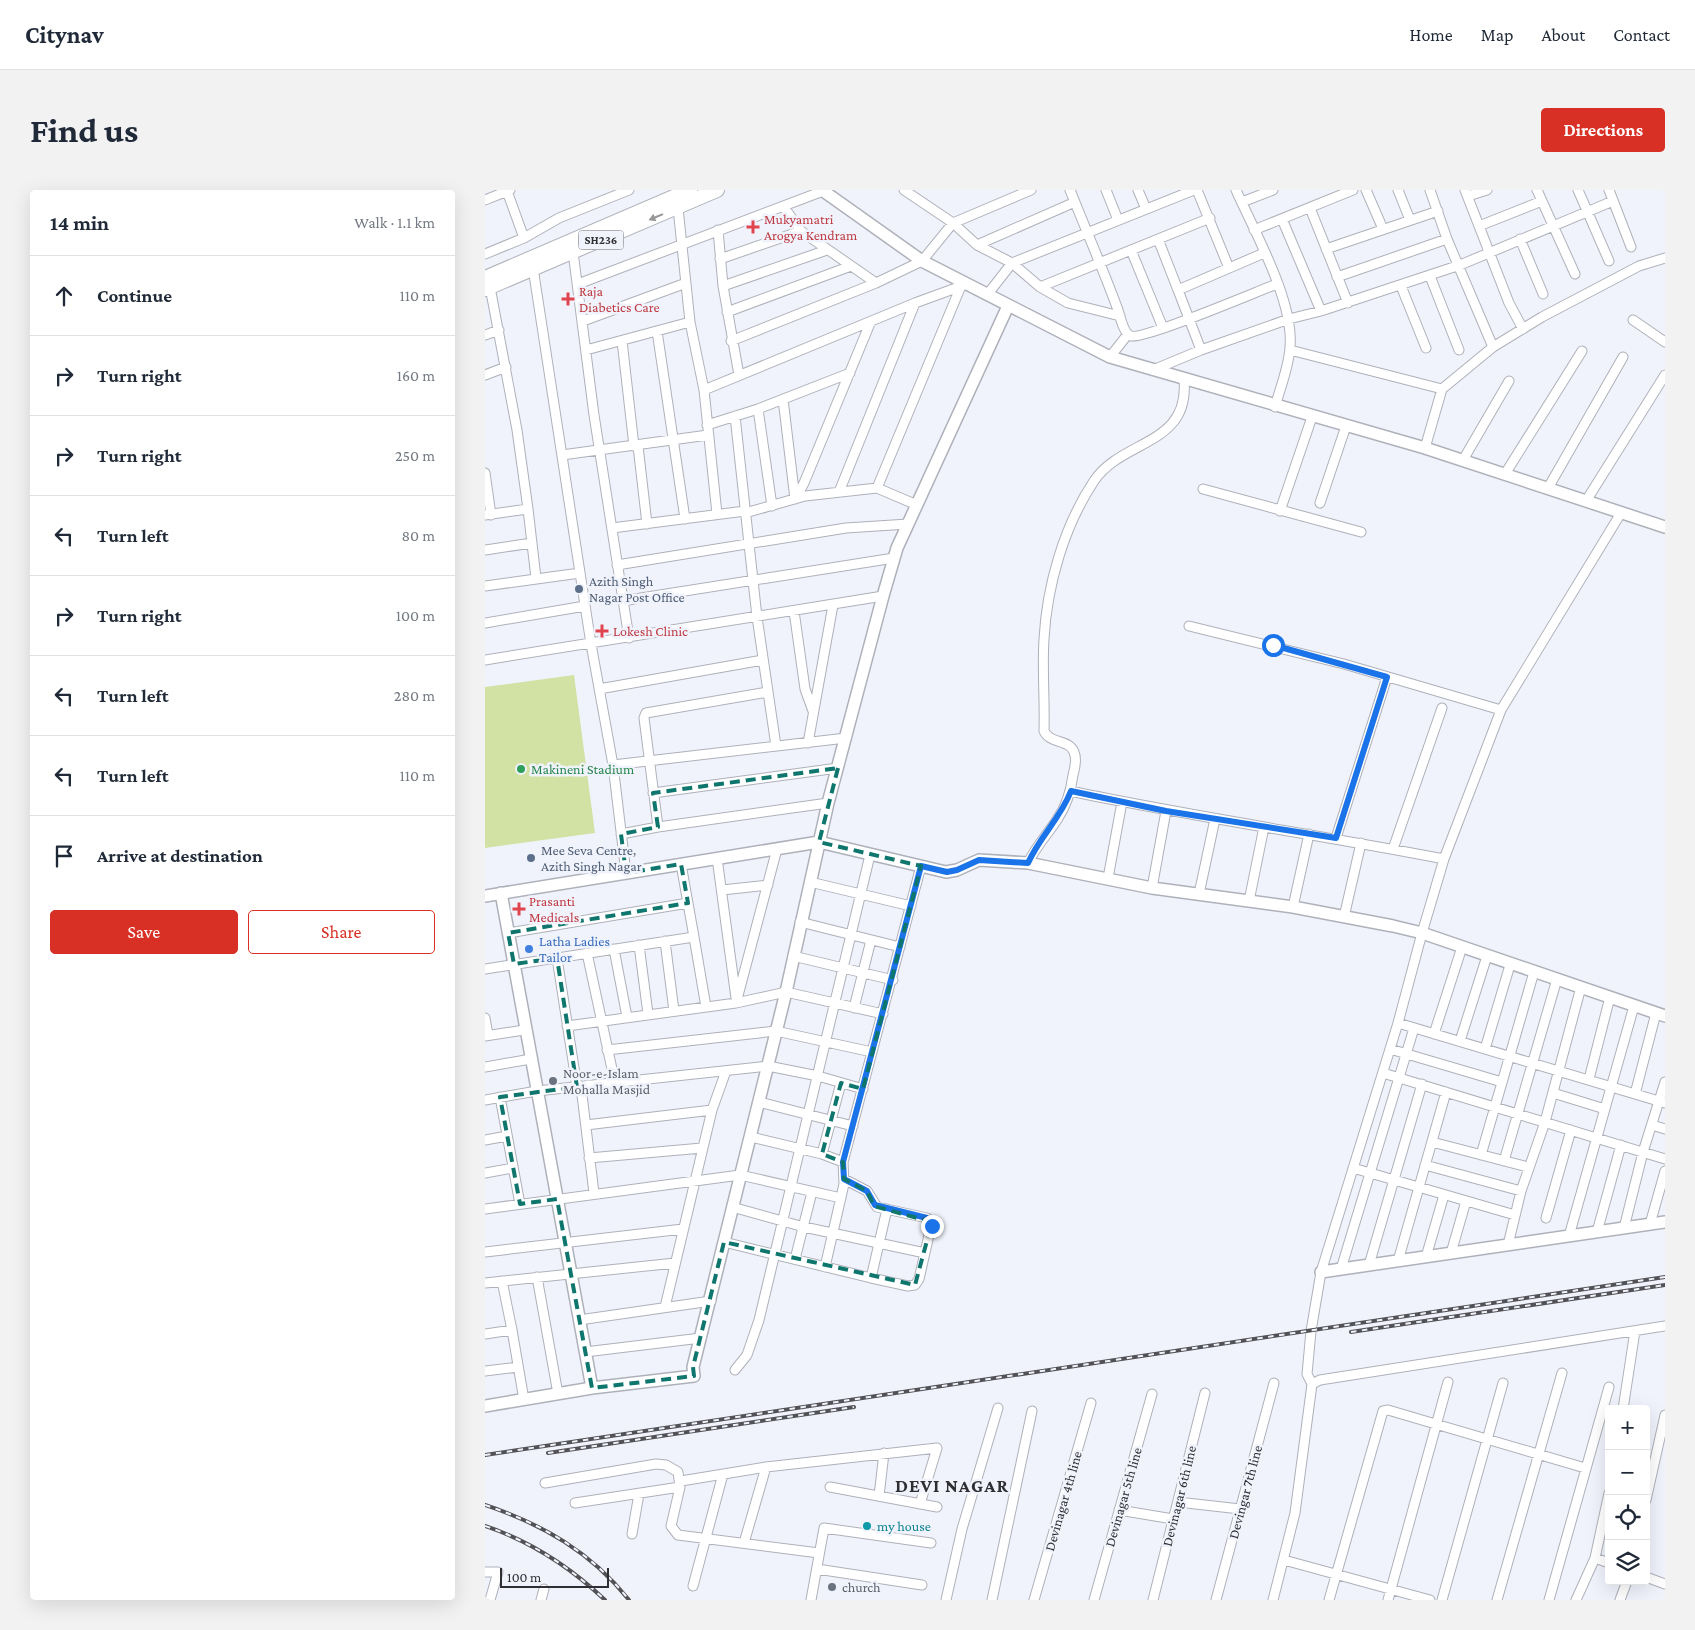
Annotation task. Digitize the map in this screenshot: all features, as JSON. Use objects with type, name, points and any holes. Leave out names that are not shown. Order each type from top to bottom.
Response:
[{"type":"main road","name":"SH236","points":[[487,284],[690,190]]},
{"type":"main road","name":"SH236","points":[[487,284],[573,252],[717,190]]},
{"type":"street","points":[[485,254],[524,238],[559,218],[629,190]]},
{"type":"street","points":[[578,284],[823,190],[922,261],[964,285],[1110,357],[1275,407],[1425,448],[1665,527]]},
{"type":"street","points":[[904,190],[953,223],[977,245],[1012,263],[1040,287],[1068,303],[1120,316]]},
{"type":"street","points":[[731,341],[876,283],[922,261],[953,223],[1010,194],[1031,190]]},
{"type":"street","points":[[1070,190],[1128,334]]},
{"type":"street","points":[[1106,190],[1118,220]]},
{"type":"street","points":[[1138,190],[1146,209]]},
{"type":"street","points":[[987,295],[1012,263],[1195,190],[1210,218],[1229,268]]},
{"type":"street","points":[[1236,190],[1277,284],[1289,319],[1290,350],[1275,407]]},
{"type":"street","points":[[1242,202],[1273,190]]},
{"type":"street","points":[[1254,230],[1353,190]]},
{"type":"street","points":[[1366,190],[1383,229]]},
{"type":"street","points":[[1398,190],[1410,220]]},
{"type":"street","points":[[1430,190],[1447,238],[1493,347]]},
{"type":"street","points":[[1487,190],[1466,193],[1509,303],[1523,329]]},
{"type":"street","points":[[1537,190],[1575,274]]},
{"type":"street","points":[[1578,190],[1609,261]]},
{"type":"street","points":[[1609,190],[1631,247]]},
{"type":"street","points":[[485,200],[508,191],[524,238]]},
{"type":"street","points":[[1479,226],[1542,201]]},
{"type":"street","points":[[1153,370],[1201,350],[1289,319],[1348,303],[1460,266],[1613,201]]},
{"type":"street","points":[[977,245],[1075,202]]},
{"type":"street","points":[[783,206],[801,231],[876,283]]},
{"type":"street","points":[[678,208],[690,322],[704,390],[717,514]]},
{"type":"street","points":[[1310,208],[1348,303]]},
{"type":"street","points":[[1326,249],[1437,211]]},
{"type":"street","points":[[1040,287],[1210,218]]},
{"type":"street","points":[[1282,219],[1321,311]]},
{"type":"street","points":[[718,230],[723,286],[731,341],[739,375]]},
{"type":"street","points":[[721,259],[801,231]]},
{"type":"street","points":[[1337,277],[1447,238]]},
{"type":"street","points":[[1158,239],[1201,350]]},
{"type":"street","points":[[1520,240],[1543,294]]},
{"type":"street","points":[[723,286],[827,250]]},
{"type":"street","points":[[1131,250],[1163,328]]},
{"type":"street","points":[[573,252],[600,450],[629,638]]},
{"type":"street","points":[[1178,290],[1264,253]]},
{"type":"street","points":[[1425,448],[1442,389],[1493,347],[1639,266],[1665,258]]},
{"type":"street","points":[[727,312],[851,266]]},
{"type":"street","points":[[533,268],[591,644],[613,765],[626,873]]},
{"type":"street","points":[[1429,276],[1459,350]]},
{"type":"street","points":[[583,322],[687,283]]},
{"type":"street","points":[[487,284],[499,330],[517,430],[536,578]]},
{"type":"street","points":[[1128,334],[1139,337],[1277,284]]},
{"type":"street","points":[[704,390],[915,303],[964,285]]},
{"type":"street","points":[[877,488],[964,285]]},
{"type":"street","points":[[1401,286],[1426,348]]},
{"type":"street","points":[[839,492],[915,303]]},
{"type":"street","points":[[485,1406],[592,1388],[695,1376],[693,1367],[786,992],[828,803],[883,596],[908,524],[1008,306]]},
{"type":"street","points":[[1633,320],[1665,342]]},
{"type":"street","points":[[795,499],[804,483],[871,321]]},
{"type":"street","points":[[586,350],[690,322]]},
{"type":"street","points":[[485,335],[499,330]]},
{"type":"street","points":[[657,331],[685,519]]},
{"type":"street","points":[[1110,357],[1128,334]]},
{"type":"street","points":[[622,341],[647,524]]},
{"type":"street","points":[[1290,350],[1442,389]]},
{"type":"street","points":[[1505,474],[1582,351]]},
{"type":"street","points":[[1547,488],[1623,357]]},
{"type":"street","points":[[485,375],[506,367]]},
{"type":"street","points":[[562,455],[672,441],[707,430],[735,416],[850,373]]},
{"type":"street","points":[[1586,501],[1665,374]]},
{"type":"street","points":[[1028,863],[1034,850],[1061,814],[1071,791],[1075,763],[1074,750],[1071,746],[1050,739],[1044,731],[1044,639],[1055,567],[1072,523],[1095,479],[1108,465],[1164,432],[1177,417],[1183,404],[1185,394],[1184,380]]},
{"type":"street","points":[[1463,460],[1509,381]]},
{"type":"street","points":[[783,399],[795,499]]},
{"type":"street","points":[[758,409],[772,506]]},
{"type":"street","points":[[735,416],[757,617],[776,746]]},
{"type":"street","points":[[1280,511],[1312,417]]},
{"type":"street","points":[[1320,503],[1346,426]]},
{"type":"street","points":[[485,473],[488,515],[528,509]]},
{"type":"street","points":[[612,528],[745,512],[795,499],[877,488],[917,505]]},
{"type":"street","points":[[1203,489],[1361,532]]},
{"type":"street","points":[[1273,1600],[1284,1560],[1303,1470],[1311,1387],[1307,1374],[1311,1331],[1321,1272],[1398,1024],[1444,859],[1501,710],[1621,513]]},
{"type":"street","points":[[617,565],[846,528],[908,524]]},
{"type":"street","points":[[485,550],[532,543]]},
{"type":"street","points":[[622,601],[895,558]]},
{"type":"street","points":[[485,586],[580,572]]},
{"type":"street","points":[[485,660],[883,596]]},
{"type":"street","points":[[807,743],[833,604]]},
{"type":"street","points":[[485,623],[585,606]]},
{"type":"street","points":[[794,611],[805,689],[813,714]]},
{"type":"street","points":[[1189,626],[1273,645],[1501,710]]},
{"type":"street","points":[[599,690],[763,660]]},
{"type":"street","points":[[1336,838],[1387,677]]},
{"type":"street","points":[[658,827],[644,718],[646,713],[768,692]]},
{"type":"street","points":[[1393,849],[1442,708]]},
{"type":"street","points":[[613,765],[846,738]]},
{"type":"street","points":[[653,793],[838,768]]},
{"type":"street","points":[[1071,791],[1166,811],[1336,838],[1444,859]]},
{"type":"street","points":[[1108,878],[1122,802]]},
{"type":"street","points":[[621,834],[828,803]]},
{"type":"street","points":[[1152,888],[1166,811]]},
{"type":"street","points":[[1199,894],[1215,819]]},
{"type":"street","points":[[1249,901],[1264,827]]},
{"type":"street","points":[[1293,907],[1309,834]]},
{"type":"street","points":[[485,896],[819,842],[947,872],[957,870],[979,860],[1028,863],[1152,888],[1293,907],[1422,933],[1510,965],[1661,1014],[1635,1094]]},
{"type":"street","points":[[1345,917],[1361,843]]},
{"type":"street","points":[[736,1003],[777,849]]},
{"type":"street","points":[[735,1370],[749,1349],[775,1254],[835,1004],[841,968],[870,855]]},
{"type":"street","points":[[717,858],[736,1003]]},
{"type":"street","points":[[681,864],[695,937],[705,1007]]},
{"type":"street","points":[[825,1267],[841,1198],[844,1179],[843,1162],[893,980],[921,866]]},
{"type":"street","points":[[810,882],[911,906]]},
{"type":"street","points":[[721,890],[767,885]]},
{"type":"street","points":[[501,894],[524,1030],[592,1388]]},
{"type":"street","points":[[508,933],[689,903]]},
{"type":"street","points":[[801,922],[900,947]]},
{"type":"street","points":[[485,969],[695,937]]},
{"type":"street","points":[[854,1008],[871,940]]},
{"type":"street","points":[[665,941],[674,1011]]},
{"type":"street","points":[[639,945],[648,1014]]},
{"type":"street","points":[[1434,1034],[1462,947]]},
{"type":"street","points":[[614,949],[627,1017]]},
{"type":"street","points":[[587,953],[600,1021],[615,1083]]},
{"type":"street","points":[[793,956],[893,980]]},
{"type":"street","points":[[1460,1041],[1487,956]]},
{"type":"street","points":[[557,958],[567,1026],[586,1125],[593,1193]]},
{"type":"street","points":[[1485,1048],[1510,965]]},
{"type":"street","points":[[1481,1155],[1534,972]]},
{"type":"street","points":[[1505,1161],[1557,979]]},
{"type":"street","points":[[1508,1245],[1521,1191],[1545,1122],[1581,987]]},
{"type":"street","points":[[567,1026],[736,1003],[786,992],[883,1014]]},
{"type":"street","points":[[1589,1079],[1610,997]]},
{"type":"street","points":[[1569,1236],[1595,1137],[1612,1086],[1634,1006]]},
{"type":"street","points":[[485,1018],[487,1036],[524,1030]]},
{"type":"street","points":[[1398,1024],[1485,1048],[1663,1102]]},
{"type":"street","points":[[1341,1269],[1414,1028]]},
{"type":"street","points":[[607,1050],[776,1031],[872,1052]]},
{"type":"street","points":[[1390,1049],[1502,1082]]},
{"type":"street","points":[[485,1066],[531,1059]]},
{"type":"street","points":[[485,1100],[537,1091],[767,1066],[818,1076],[863,1089]]},
{"type":"street","points":[[665,1307],[702,1148],[712,1110],[726,1071]]},
{"type":"street","points":[[1383,1073],[1665,1158]]},
{"type":"street","points":[[1624,1228],[1643,1152],[1663,1102],[1665,1082]]},
{"type":"street","points":[[822,1154],[841,1083]]},
{"type":"street","points":[[1369,1265],[1421,1084]]},
{"type":"street","points":[[1398,1261],[1446,1092]]},
{"type":"street","points":[[1553,1092],[1605,1109]]},
{"type":"street","points":[[500,1097],[520,1204]]},
{"type":"street","points":[[759,1102],[853,1126]]},
{"type":"street","points":[[586,1125],[712,1110]]},
{"type":"street","points":[[1652,1126],[1665,1129]]},
{"type":"street","points":[[1546,1218],[1571,1130]]},
{"type":"street","points":[[485,1140],[507,1136]]},
{"type":"street","points":[[751,1137],[801,1148],[843,1162]]},
{"type":"street","points":[[1432,1142],[1528,1167]]},
{"type":"street","points":[[1597,1232],[1621,1145]]},
{"type":"street","points":[[589,1158],[702,1148]]},
{"type":"street","points":[[1425,1165],[1521,1191]]},
{"type":"street","points":[[485,1173],[513,1168]]},
{"type":"street","points":[[1353,1168],[1515,1215]]},
{"type":"street","points":[[1650,1224],[1665,1171]]},
{"type":"street","points":[[485,1209],[593,1193],[740,1175],[841,1198]]},
{"type":"street","points":[[724,1242],[871,1278],[908,1286],[915,1285],[919,1279],[932,1226],[930,1220],[877,1207],[867,1191],[844,1179]]},
{"type":"street","points":[[795,1260],[811,1192]]},
{"type":"street","points":[[1426,1257],[1443,1195]]},
{"type":"street","points":[[1451,1253],[1466,1201]]},
{"type":"street","points":[[732,1207],[804,1227],[925,1253]]},
{"type":"street","points":[[871,1278],[887,1209]]},
{"type":"street","points":[[1321,1272],[1665,1222]]},
{"type":"street","points":[[485,1252],[683,1229]]},
{"type":"street","points":[[485,1283],[675,1263]]},
{"type":"street","points":[[537,1277],[558,1394]]},
{"type":"street","points":[[502,1281],[524,1400]]},
{"type":"street","points":[[579,1320],[711,1300]]},
{"type":"street","points":[[1311,1387],[1320,1380],[1665,1326]]},
{"type":"street","points":[[485,1334],[512,1330]]},
{"type":"street","points":[[1624,1405],[1635,1331]]},
{"type":"street","points":[[585,1352],[701,1338]]},
{"type":"street","points":[[485,1371],[518,1367]]},
{"type":"street","points":[[1497,1600],[1562,1373]]},
{"type":"street","points":[[1388,1600],[1448,1382]]},
{"type":"street","points":[[1442,1600],[1503,1383]]},
{"type":"street","name":"Devingar 7th line","points":[[1216,1600],[1274,1384]]},
{"type":"street","points":[[1549,1600],[1609,1387]]},
{"type":"street","name":"Devinagar 6th line","points":[[1153,1600],[1205,1393]]},
{"type":"street","name":"Devinagar 5th line","points":[[1094,1600],[1152,1394]]},
{"type":"street","name":"Devinagar 4th line","points":[[1034,1600],[1091,1403]]},
{"type":"street","points":[[947,1600],[962,1529],[999,1408]]},
{"type":"street","points":[[1329,1600],[1380,1414],[1388,1410],[1437,1426],[1585,1468]]},
{"type":"street","points":[[992,1600],[1033,1411]]},
{"type":"street","points":[[1647,1495],[1665,1414]]},
{"type":"street","points":[[575,1503],[639,1494],[723,1474],[766,1467],[937,1448],[920,1504]]},
{"type":"street","points":[[879,1496],[884,1453]]},
{"type":"street","points":[[545,1483],[656,1464],[671,1467],[678,1472],[681,1484],[673,1530],[678,1535],[819,1553]]},
{"type":"street","points":[[744,1543],[766,1467]]},
{"type":"street","points":[[693,1586],[723,1474]]},
{"type":"street","points":[[830,1487],[937,1507]]},
{"type":"street","points":[[632,1534],[639,1494]]},
{"type":"street","points":[[1576,1600],[1595,1558],[1609,1495]]},
{"type":"street","points":[[1178,1502],[1240,1509]]},
{"type":"street","points":[[1119,1510],[1173,1519]]},
{"type":"street","points":[[811,1600],[824,1528],[931,1544]]},
{"type":"street","points":[[1595,1558],[1605,1562]]},
{"type":"street","points":[[1284,1560],[1430,1600]]},
{"type":"street","points":[[817,1569],[922,1585]]},
{"type":"street","points":[[485,1572],[498,1572],[490,1600]]},
{"type":"street","points":[[1650,1578],[1665,1584]]},
{"type":"street","points":[[1620,1600],[1626,1585]]},
{"type":"street","points":[[541,1600],[544,1589]]},
{"type":"highlighted area","points":[[838,768],[819,842],[921,866],[863,1089],[841,1083],[830,1121],[822,1154],[843,1162],[844,1179],[867,1191],[874,1206],[932,1222],[915,1285],[724,1242],[693,1367],[694,1376],[592,1388],[557,1199],[520,1204],[500,1097],[577,1087],[557,958],[514,964],[508,933],[688,903],[681,864],[626,873],[621,834],[658,827],[653,793]]},
{"type":"green space","points":[[574,675],[595,833],[485,848],[485,687]]},
{"type":"railway","points":[[485,1455],[1665,1277]]},
{"type":"railway","points":[[1351,1332],[1665,1285]]},
{"type":"railway","points":[[548,1453],[854,1407]]},
{"type":"railway","points":[[485,1505],[526,1521],[564,1542],[598,1568],[629,1600]]},
{"type":"railway","points":[[485,1526],[518,1539],[549,1556],[605,1600]]},
{"type":"place","name":"Mukyamatri Arogya Kendram","points":[[753,227]]},
{"type":"place","name":"Raja Diabetics Care","points":[[568,299]]},
{"type":"place","name":"Azith Singh Nagar Post Office","points":[[579,589]]},
{"type":"place","name":"Lokesh Clinic","points":[[602,631]]},
{"type":"place","name":"Makineni Stadium","points":[[521,769]]},
{"type":"place","name":"Mee Seva Centre, Azith Singh Nagar","points":[[531,858]]},
{"type":"place","name":"Prasanti Medicals","points":[[519,909]]},
{"type":"place","name":"Latha Ladies Tailor","points":[[529,949]]},
{"type":"place","name":"Noor-e-Islam Mohalla Masjid","points":[[553,1081]]},
{"type":"place","name":"my house","points":[[867,1526]]},
{"type":"place","name":"church","points":[[832,1587]]},
{"type":"district","name":"DEVI NAGAR","points":[[952,1485]]},
{"type":"route","points":[[932,1226],[932,1222],[927,1218],[877,1207],[867,1191],[844,1179],[843,1162],[893,980],[921,866],[947,872],[957,870],[979,860],[1028,863],[1034,850],[1058,819],[1071,791],[1166,811],[1336,838],[1387,677],[1273,645]]}]
